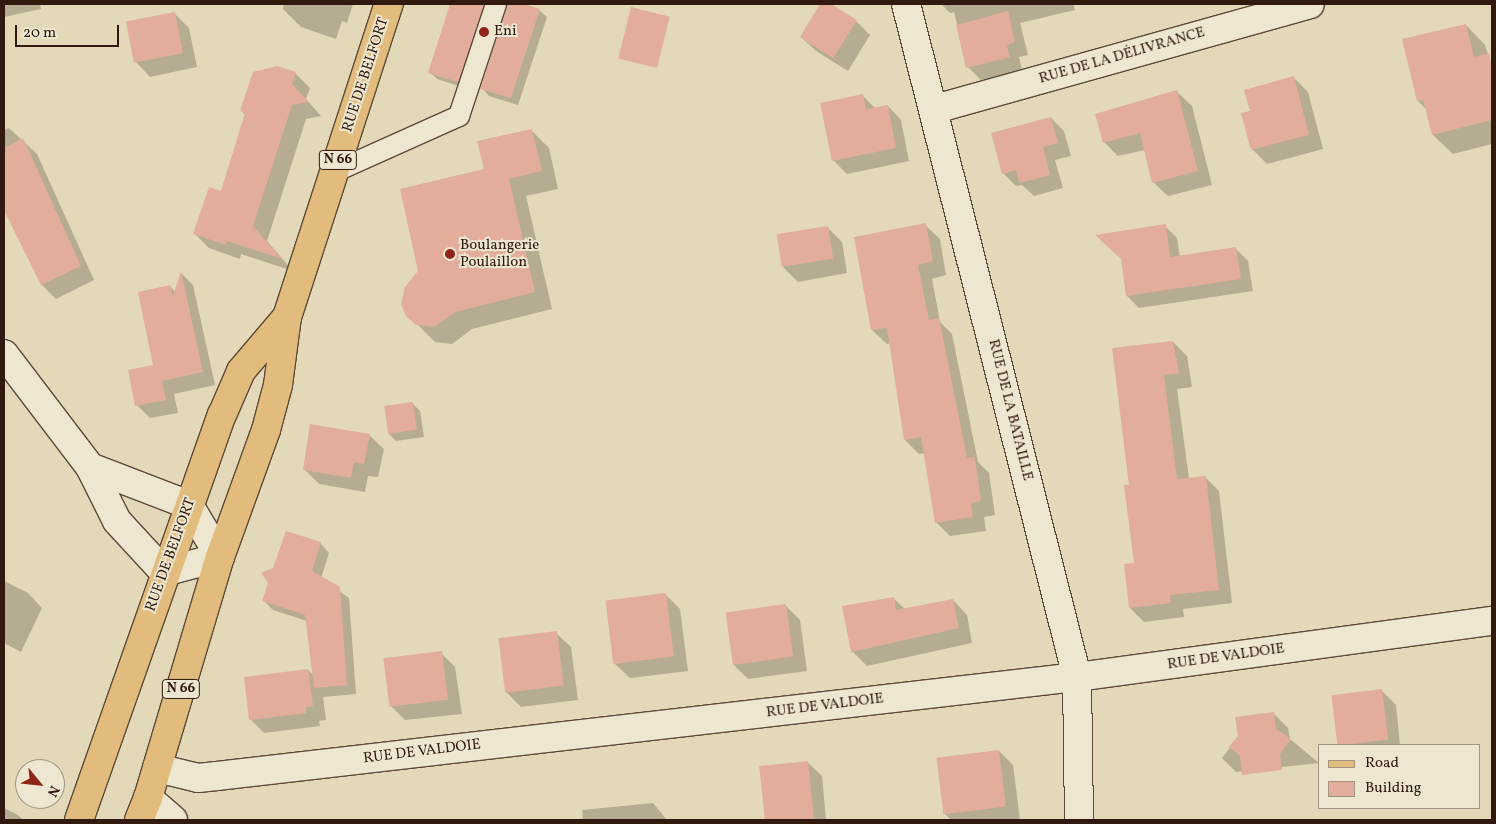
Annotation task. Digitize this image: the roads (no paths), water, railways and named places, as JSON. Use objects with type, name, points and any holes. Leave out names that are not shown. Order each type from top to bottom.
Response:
[{"type":"main road","name":"RUE DE BELFORT","points":[[144,809],[220,557],[278,385],[287,317],[389,4]]},
{"type":"main road","name":"RUE DE BELFORT","points":[[83,816],[164,572],[241,371],[287,317]]},
{"type":"street","name":"RUE DE LA BATAILLE","points":[[906,4],[935,109],[1077,677],[1079,820]]},
{"type":"street","name":"RUE DE LA DÉLIVRANCE","points":[[935,109],[1279,7],[1310,4]]},
{"type":"street","points":[[4,354],[90,466],[117,521],[164,572],[220,557],[189,506],[90,466]]},
{"type":"street","name":"RUE DE VALDOIE","points":[[156,768],[198,778],[1077,677],[1492,621]]},
{"type":"street","name":"RUE DE BELFORT","points":[[144,809],[173,820]]},
{"type":"lane","points":[[334,172],[459,116],[496,4]]},
{"type":"place","name":"Eni","points":[[484,32]]},
{"type":"place","name":"Boulangerie Poulaillon","points":[[450,254]]}]
